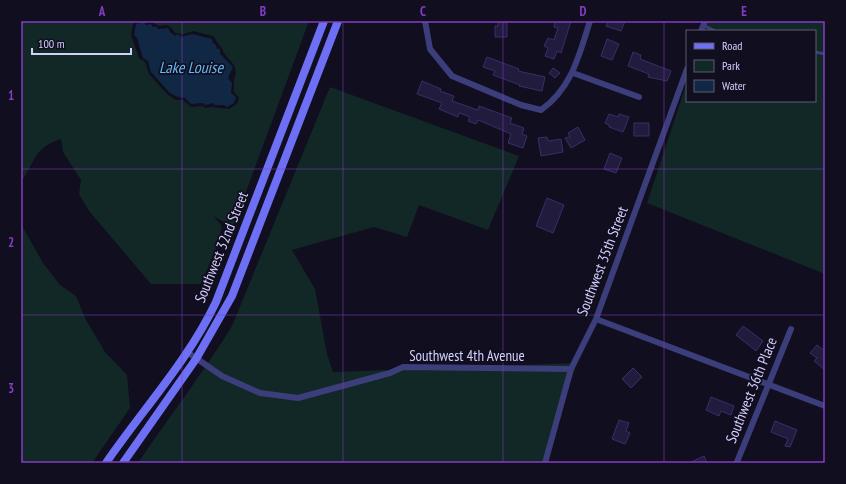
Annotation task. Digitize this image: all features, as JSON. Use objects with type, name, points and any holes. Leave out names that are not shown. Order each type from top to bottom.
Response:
[{"type":"main road","name":"Southwest 32nd Street","points":[[106,463],[187,352],[208,319],[216,302],[324,21]]},
{"type":"main road","name":"Southwest 32nd Street","points":[[123,463],[196,360],[232,296],[338,21]]},
{"type":"street","points":[[425,21],[430,49],[452,76],[520,105],[541,110],[555,101],[573,73],[590,21]]},
{"type":"street","name":"Southwest 35th Street","points":[[545,463],[571,369],[596,319],[686,72]]},
{"type":"street","points":[[573,73],[639,97]]},
{"type":"street","points":[[596,319],[825,406]]},
{"type":"street","name":"Southwest 36th Place","points":[[737,462],[790,329]]},
{"type":"street","name":"Southwest 4th Avenue","points":[[187,352],[196,360],[222,376],[260,393],[298,398],[390,373],[403,367],[571,369]]},
{"type":"lane","points":[[703,26],[713,30]]},
{"type":"green space","points":[[21,21],[137,21],[133,24],[131,35],[139,58],[145,62],[149,74],[168,95],[176,100],[183,100],[191,107],[202,106],[206,108],[212,107],[229,109],[237,104],[239,98],[234,92],[236,72],[234,65],[223,52],[213,36],[193,31],[184,34],[175,33],[171,27],[166,25],[159,26],[150,21],[309,21],[233,227],[213,216],[222,226],[218,243],[201,284],[151,284],[89,211],[79,194],[81,180],[63,152],[61,139],[40,151],[21,182]]},
{"type":"green space","points":[[707,21],[825,21],[825,274],[647,203],[686,85],[686,102],[816,102],[816,30],[704,30]]},
{"type":"green space","points":[[330,87],[519,156],[488,230],[419,205],[407,237],[374,227],[292,250],[315,289],[327,354],[333,372],[577,363],[542,463],[138,463],[232,326]]},
{"type":"green space","points":[[21,224],[43,263],[60,285],[76,296],[86,320],[105,352],[127,375],[130,408],[92,463],[21,463]]},
{"type":"water","name":"Lake Louise","points":[[144,22],[146,25],[151,24],[153,27],[156,26],[158,29],[168,28],[175,36],[178,34],[181,37],[192,34],[212,39],[217,49],[220,49],[220,54],[233,67],[228,78],[232,83],[231,93],[236,97],[234,103],[227,107],[224,105],[215,105],[213,103],[205,105],[203,103],[191,104],[185,98],[178,97],[170,93],[151,72],[148,61],[143,58],[137,38],[134,35],[136,24]]},
{"type":"building","points":[[498,21],[507,21],[507,37],[495,37],[495,26],[498,26]]},
{"type":"building","points":[[555,21],[571,21],[561,53],[557,51],[554,59],[545,56],[548,48],[544,46],[548,38],[554,40],[558,28],[554,27]]},
{"type":"building","points":[[608,21],[625,21],[621,31],[606,26]]},
{"type":"building","points":[[607,39],[619,44],[612,60],[601,56]]},
{"type":"building","points":[[633,52],[641,55],[640,59],[671,71],[667,81],[648,77],[649,74],[628,66]]},
{"type":"building","points":[[487,57],[519,69],[518,71],[545,77],[542,91],[519,86],[520,85],[493,75],[495,71],[483,67]]},
{"type":"building","points":[[553,68],[560,73],[555,78],[549,73]]},
{"type":"building","points":[[422,81],[441,89],[440,91],[454,96],[452,101],[478,110],[479,106],[512,118],[510,123],[524,128],[522,134],[527,136],[523,148],[508,143],[511,134],[478,120],[476,124],[468,121],[470,117],[459,113],[458,117],[439,109],[442,103],[417,94]]},
{"type":"building","points":[[609,114],[618,117],[619,114],[629,117],[623,132],[609,127],[609,125],[605,123]]},
{"type":"building","points":[[634,123],[649,123],[649,136],[634,136]]},
{"type":"building","points":[[578,127],[585,140],[571,148],[565,138],[570,137],[568,133]]},
{"type":"building","points":[[547,137],[548,141],[561,139],[563,152],[541,156],[538,138]]},
{"type":"building","points":[[610,153],[622,158],[616,173],[604,169]]},
{"type":"building","points":[[547,198],[564,205],[553,233],[536,226]]},
{"type":"building","points":[[743,326],[763,341],[756,351],[736,335]]},
{"type":"building","points":[[817,345],[825,351],[825,370],[814,361],[817,358],[810,353]]},
{"type":"building","points":[[633,368],[642,377],[631,388],[622,379]]},
{"type":"building","points":[[711,397],[734,406],[731,415],[721,411],[719,416],[706,410]]},
{"type":"building","points":[[619,420],[629,423],[626,431],[630,433],[625,444],[612,439]]},
{"type":"building","points":[[775,421],[797,430],[790,447],[785,446],[788,439],[771,432]]},
{"type":"building","points":[[704,456],[707,463],[689,463]]}]
